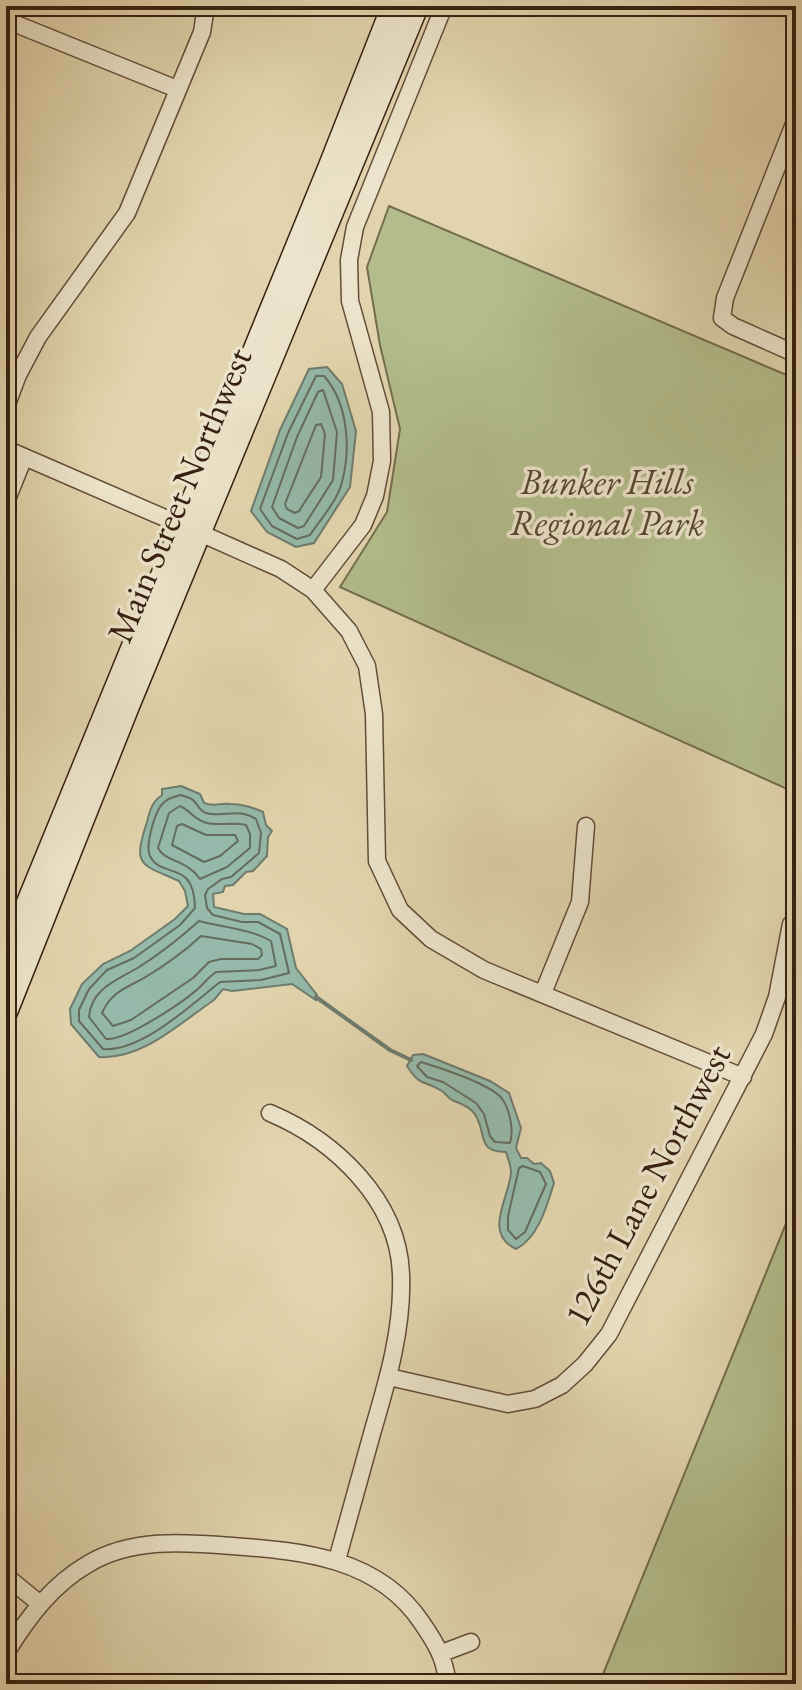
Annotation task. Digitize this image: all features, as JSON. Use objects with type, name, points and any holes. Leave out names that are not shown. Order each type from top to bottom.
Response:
[{"type":"main road","name":"Main Street Northwest","points":[[6,1012],[393,6]]},
{"type":"main road","name":"Main Street Northwest","points":[[6,956],[417,6]]},
{"type":"street","points":[[6,407],[38,337],[127,213],[202,32],[206,6]]},
{"type":"street","points":[[313,590],[363,525],[375,496],[382,461],[382,424],[350,301],[349,260],[355,227],[444,6]]},
{"type":"street","points":[[6,20],[177,89]]},
{"type":"street","points":[[796,119],[725,298],[722,318],[796,354]]},
{"type":"street","points":[[6,449],[164,515],[281,569],[313,590],[349,631],[367,666],[374,714],[377,861],[400,910],[440,944],[484,970],[743,1077]]},
{"type":"street","points":[[6,502],[24,457]]},
{"type":"street","points":[[543,993],[580,902],[586,826]]},
{"type":"street","name":"126th Lane Northwest","points":[[389,1377],[508,1404],[535,1399],[562,1385],[585,1364],[609,1334],[764,1034],[777,997],[791,924]]},
{"type":"street","points":[[270,1113],[294,1123],[348,1164],[378,1198],[394,1240],[401,1272],[399,1328],[389,1377],[337,1560]]},
{"type":"street","points":[[6,1653],[28,1617],[89,1563],[126,1549],[178,1541],[289,1550],[337,1560],[369,1574],[395,1591],[417,1615],[442,1653],[448,1684]]},
{"type":"street","points":[[6,1576],[40,1604]]},
{"type":"street","points":[[442,1653],[471,1642]]},
{"type":"green space","name":"Bunker Hills Regional Park","points":[[389,206],[796,379],[796,793],[340,587],[387,512],[400,429],[380,345],[367,267]]},
{"type":"green space","points":[[796,1199],[796,1684],[599,1684]]},
{"type":"water","points":[[327,367],[342,384],[356,431],[350,487],[314,543],[296,547],[267,532],[251,511],[280,430],[309,369]]},
{"type":"water","points":[[181,786],[200,794],[204,803],[239,805],[263,812],[266,825],[272,831],[268,837],[267,856],[253,871],[246,872],[233,885],[225,886],[223,892],[213,894],[214,907],[244,914],[260,914],[287,929],[296,968],[317,995],[316,1000],[292,984],[232,991],[223,989],[214,1000],[160,1038],[130,1053],[99,1057],[71,1024],[70,1009],[82,984],[103,964],[130,951],[188,906],[179,881],[148,867],[143,862],[140,848],[149,814],[162,795],[162,789]]},
{"type":"water","points":[[423,1054],[490,1081],[509,1093],[521,1128],[516,1148],[521,1158],[527,1158],[534,1164],[541,1163],[550,1171],[554,1183],[541,1220],[524,1244],[516,1249],[506,1242],[499,1224],[511,1172],[506,1152],[487,1146],[475,1114],[412,1073],[407,1066],[413,1055]]},
{"type":"waterway","points":[[316,997],[390,1050],[411,1060]]}]
